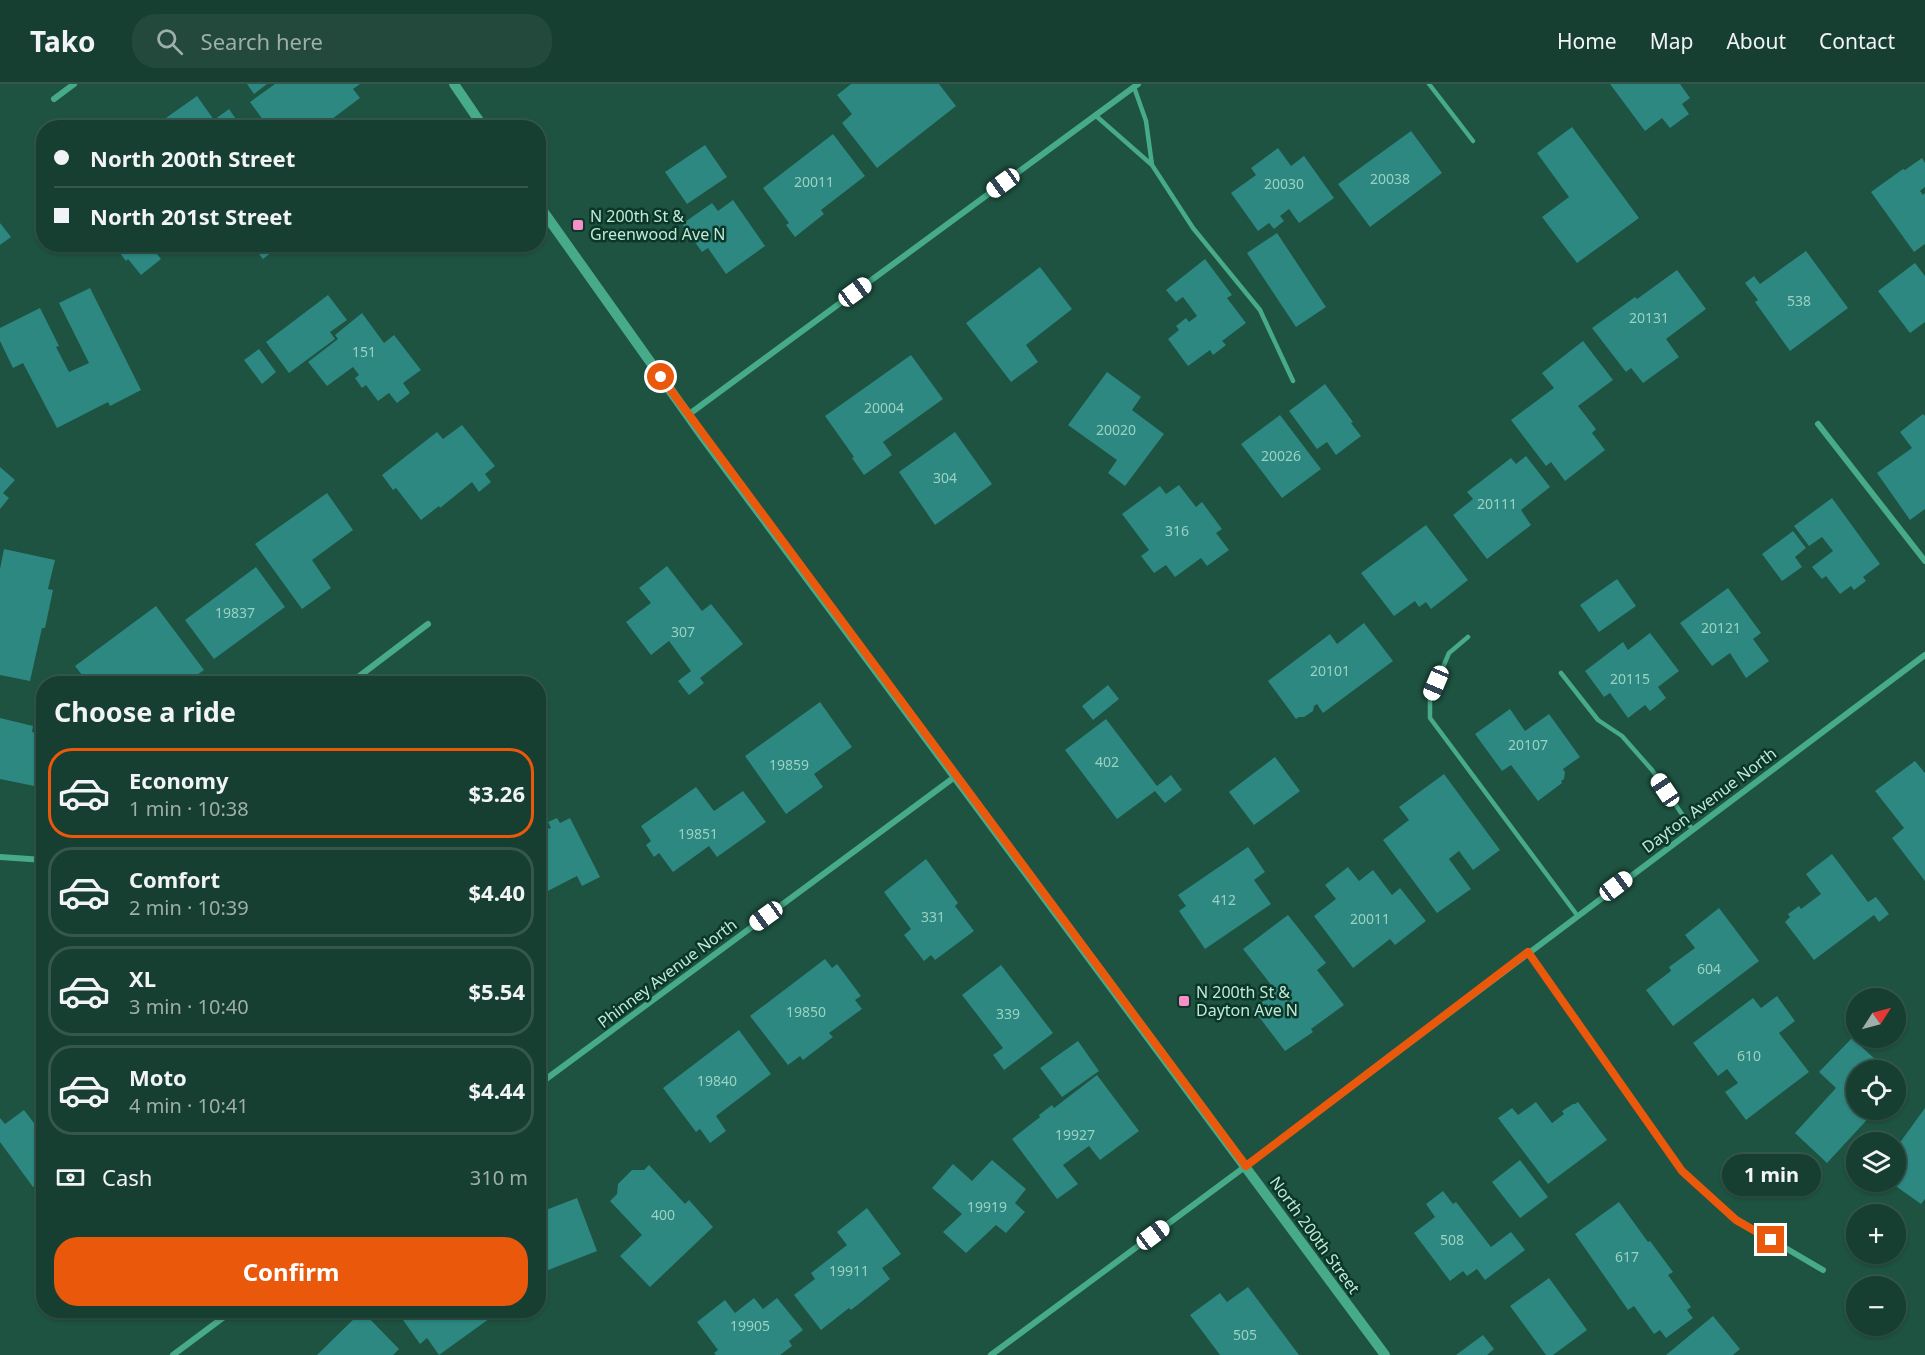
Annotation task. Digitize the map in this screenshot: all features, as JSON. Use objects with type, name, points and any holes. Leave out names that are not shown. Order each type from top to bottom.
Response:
[{"type":"street","points":[[54,99],[74,84]]},
{"type":"street","points":[[454,84],[479,120]]},
{"type":"street","points":[[688,415],[1136,85]]},
{"type":"street","name":"North 200th Street","points":[[546,215],[688,415],[1385,1355]]},
{"type":"street","points":[[1818,424],[1925,561]]},
{"type":"street","points":[[360,676],[428,624]]},
{"type":"street","name":"Dayton Avenue North","points":[[991,1355],[1246,1166],[1925,654]]},
{"type":"street","name":"Phinney Avenue North","points":[[546,1078],[956,776]]},
{"type":"street","points":[[0,857],[36,859]]},
{"type":"street","points":[[1528,952],[1682,1171],[1736,1220],[1823,1270]]},
{"type":"street","points":[[173,1355],[223,1318]]},
{"type":"lane","points":[[1429,84],[1473,141]]},
{"type":"lane","points":[[1136,85],[1146,121],[1152,165]]},
{"type":"lane","points":[[1095,115],[1152,165],[1193,228],[1260,310],[1293,381]]},
{"type":"lane","points":[[1468,637],[1449,653],[1430,698],[1430,718],[1577,915]]},
{"type":"lane","points":[[1561,674],[1598,720],[1622,736],[1652,770],[1692,829]]},
{"type":"building","points":[[247,84],[267,84],[254,94]]},
{"type":"building","points":[[275,84],[360,84],[353,89],[360,98],[331,120],[263,120],[250,102]]},
{"type":"building","points":[[851,84],[939,84],[956,106],[877,168],[842,123],[852,114],[837,95]]},
{"type":"building","points":[[1610,84],[1680,84],[1690,98],[1682,104],[1689,114],[1670,128],[1662,118],[1645,131]]},
{"type":"building","points":[[197,96],[214,120],[163,120]]},
{"type":"building","points":[[229,109],[237,120],[214,120]]},
{"type":"building","points":[[1572,127],[1639,218],[1577,263],[1542,217],[1569,197],[1537,153]]},
{"type":"building","points":[[1411,131],[1442,173],[1370,227],[1338,184]]},
{"type":"building","points":[[833,134],[865,176],[821,210],[824,214],[795,237],[786,225],[789,223],[763,188]]},
{"type":"building","points":[[705,145],[727,177],[687,204],[665,172]]},
{"type":"building","points":[[1278,148],[1291,166],[1304,156],[1334,198],[1299,223],[1289,209],[1280,216],[1284,221],[1274,229],[1269,223],[1258,231],[1231,193],[1256,175],[1251,168]]},
{"type":"building","points":[[1922,158],[1925,163],[1925,187],[1920,191],[1923,195],[1925,193],[1925,244],[1914,252],[1871,192]]},
{"type":"building","points":[[733,200],[765,246],[726,274],[708,248],[702,252],[682,224],[712,203],[718,211]]},
{"type":"building","points":[[0,223],[11,237],[0,245]]},
{"type":"building","points":[[1277,233],[1326,307],[1296,327],[1247,253]]},
{"type":"building","points":[[1806,251],[1848,308],[1790,351],[1755,302],[1758,300],[1745,283],[1754,276],[1760,284]]},
{"type":"building","points":[[119,252],[155,252],[161,259],[141,275],[128,259],[126,261]]},
{"type":"building","points":[[257,252],[272,252],[263,259]]},
{"type":"building","points":[[1205,259],[1232,295],[1227,298],[1246,323],[1222,341],[1226,345],[1213,355],[1210,350],[1188,366],[1168,339],[1179,330],[1176,326],[1186,318],[1189,322],[1197,316],[1183,297],[1176,302],[1166,290]]},
{"type":"building","points":[[1915,263],[1925,276],[1925,322],[1910,333],[1878,291]]},
{"type":"building","points":[[1040,267],[1072,309],[1026,345],[1038,362],[1011,382],[966,323]]},
{"type":"building","points":[[1677,270],[1706,309],[1666,339],[1679,357],[1643,383],[1631,368],[1626,372],[1592,328]]},
{"type":"building","points":[[90,288],[141,390],[110,406],[108,402],[57,428],[23,363],[13,368],[0,341],[0,328],[40,308],[69,372],[89,363],[59,303]]},
{"type":"building","points":[[328,295],[347,320],[330,332],[335,339],[289,373],[266,342]]},
{"type":"building","points":[[362,313],[384,343],[394,335],[421,370],[403,383],[410,393],[397,403],[389,393],[378,401],[366,385],[362,388],[355,378],[359,375],[353,367],[327,386],[308,362],[338,339],[335,335]]},
{"type":"building","points":[[1583,341],[1613,380],[1578,406],[1596,429],[1592,433],[1605,450],[1565,481],[1551,462],[1546,466],[1511,420],[1554,388],[1542,373]]},
{"type":"building","points":[[259,349],[276,372],[262,384],[244,360]]},
{"type":"building","points":[[911,355],[943,399],[883,442],[892,455],[864,475],[825,416]]},
{"type":"building","points":[[1107,372],[1141,397],[1132,410],[1164,434],[1125,486],[1108,473],[1117,460],[1068,425]]},
{"type":"building","points":[[1325,384],[1361,436],[1336,455],[1327,442],[1317,449],[1289,411]]},
{"type":"building","points":[[1923,414],[1925,416],[1925,509],[1910,520],[1877,473],[1912,448],[1900,432]]},
{"type":"building","points":[[1280,415],[1321,469],[1282,498],[1241,444]]},
{"type":"building","points":[[462,425],[495,466],[485,474],[491,482],[479,492],[472,482],[421,520],[396,488],[393,490],[382,475],[437,432],[443,439]]},
{"type":"building","points":[[955,432],[992,484],[935,525],[899,472]]},
{"type":"building","points":[[1526,456],[1550,487],[1521,510],[1531,525],[1487,559],[1453,515],[1473,499],[1467,492],[1511,458],[1516,464]]},
{"type":"building","points":[[0,467],[15,480],[3,493],[9,498],[0,509]]},
{"type":"building","points":[[1179,485],[1196,507],[1202,502],[1222,529],[1216,533],[1229,550],[1207,566],[1201,558],[1175,577],[1166,565],[1154,573],[1141,556],[1149,550],[1122,514],[1160,486],[1166,494]]},
{"type":"building","points":[[327,493],[353,530],[312,560],[331,588],[302,609],[255,544]]},
{"type":"building","points":[[1832,498],[1880,564],[1863,577],[1866,581],[1854,590],[1851,586],[1840,594],[1826,576],[1822,579],[1812,567],[1833,551],[1822,537],[1809,546],[1794,526]]},
{"type":"building","points":[[1426,525],[1468,580],[1431,609],[1426,602],[1419,607],[1415,601],[1394,616],[1361,573]]},
{"type":"building","points":[[1793,531],[1806,548],[1795,557],[1802,567],[1782,581],[1762,554]]},
{"type":"building","points":[[4,549],[55,560],[48,589],[53,590],[30,681],[0,675],[0,569]]},
{"type":"building","points":[[667,566],[702,611],[711,604],[743,644],[700,678],[704,683],[689,695],[678,681],[691,671],[669,641],[651,655],[626,622],[651,603],[639,588]]},
{"type":"building","points":[[256,567],[285,607],[214,659],[185,620]]},
{"type":"building","points":[[1617,579],[1636,606],[1599,632],[1580,605]]},
{"type":"building","points":[[1728,588],[1761,633],[1753,639],[1769,661],[1746,678],[1730,653],[1712,666],[1680,623]]},
{"type":"building","points":[[156,606],[204,670],[195,676],[83,676],[75,666]]},
{"type":"building","points":[[1364,623],[1393,661],[1323,713],[1317,704],[1313,711],[1296,719],[1268,681],[1330,634],[1337,644]]},
{"type":"building","points":[[1650,633],[1679,671],[1658,687],[1666,698],[1650,711],[1645,705],[1628,718],[1610,693],[1604,697],[1585,671],[1623,642],[1628,650]]},
{"type":"building","points":[[1108,685],[1119,699],[1093,720],[1082,706]]},
{"type":"building","points":[[820,702],[852,747],[814,774],[823,787],[786,814],[745,756]]},
{"type":"building","points":[[1510,709],[1525,731],[1549,714],[1580,757],[1563,769],[1565,772],[1562,783],[1538,801],[1511,765],[1502,771],[1475,734]]},
{"type":"building","points":[[0,718],[33,726],[32,732],[36,733],[36,786],[0,779]]},
{"type":"building","points":[[1106,719],[1157,786],[1171,775],[1182,790],[1165,803],[1155,791],[1117,819],[1065,750]]},
{"type":"building","points":[[1275,757],[1300,791],[1254,825],[1229,792]]},
{"type":"building","points":[[1915,761],[1925,773],[1925,881],[1892,838],[1904,828],[1875,791]]},
{"type":"building","points":[[1444,774],[1500,850],[1473,870],[1459,851],[1449,859],[1471,889],[1437,913],[1383,840],[1409,820],[1399,807]]},
{"type":"building","points":[[696,787],[714,811],[743,791],[766,822],[717,857],[709,846],[673,872],[659,853],[654,857],[646,845],[651,841],[641,826]]},
{"type":"building","points":[[557,818],[560,823],[570,818],[600,877],[582,886],[577,876],[546,892],[546,828],[551,828],[548,822]]},
{"type":"building","points":[[1248,847],[1265,872],[1254,880],[1271,904],[1205,949],[1179,911],[1186,906],[1178,895]]},
{"type":"building","points":[[1832,854],[1868,902],[1876,897],[1889,914],[1879,922],[1874,915],[1814,960],[1785,922],[1790,917],[1788,914],[1799,906],[1801,909],[1821,894],[1806,874]]},
{"type":"building","points":[[926,859],[958,903],[955,906],[974,931],[935,960],[931,955],[924,961],[904,935],[911,929],[884,892]]},
{"type":"building","points":[[1348,867],[1359,881],[1373,870],[1392,895],[1400,888],[1426,921],[1395,945],[1390,939],[1353,968],[1314,916],[1336,899],[1325,885]]},
{"type":"building","points":[[1719,908],[1759,961],[1673,1026],[1646,990],[1671,971],[1669,967],[1695,948],[1685,935]]},
{"type":"building","points":[[1288,915],[1326,963],[1317,970],[1344,1005],[1311,1029],[1313,1032],[1285,1051],[1253,1009],[1276,991],[1243,949]]},
{"type":"building","points":[[825,959],[832,968],[837,964],[861,996],[855,1000],[862,1009],[829,1033],[833,1037],[803,1060],[800,1056],[788,1065],[750,1016]]},
{"type":"building","points":[[1001,965],[1053,1033],[1004,1070],[993,1055],[1003,1048],[962,995]]},
{"type":"building","points":[[1777,996],[1795,1021],[1779,1033],[1809,1072],[1746,1120],[1725,1092],[1738,1083],[1727,1069],[1718,1076],[1693,1043],[1753,998],[1761,1008]]},
{"type":"building","points":[[739,1030],[771,1074],[716,1116],[726,1131],[710,1143],[700,1129],[696,1132],[663,1088]]},
{"type":"building","points":[[1078,1041],[1099,1071],[1062,1097],[1040,1068]]},
{"type":"building","points":[[1846,1044],[1846,1048],[1863,1048],[1876,1060],[1846,1060],[1846,1120],[1867,1120],[1856,1132],[1846,1132],[1846,1142],[1827,1163],[1795,1133],[1836,1088],[1819,1072]]},
{"type":"building","points":[[1097,1075],[1139,1131],[1100,1160],[1089,1146],[1063,1165],[1078,1184],[1057,1199],[1012,1139],[1052,1105],[1054,1108]]},
{"type":"building","points":[[1536,1102],[1552,1123],[1564,1114],[1562,1111],[1578,1102],[1607,1140],[1548,1184],[1498,1118],[1512,1108],[1518,1115]]},
{"type":"building","points":[[1925,1108],[1925,1199],[1921,1204],[1904,1192],[1906,1192],[1906,1134]]},
{"type":"building","points":[[24,1110],[36,1126],[36,1185],[33,1187],[0,1142],[0,1118],[5,1124]]},
{"type":"building","points":[[992,1160],[1026,1189],[1015,1203],[1025,1212],[1006,1233],[996,1225],[966,1253],[943,1232],[962,1214],[932,1188],[953,1164],[972,1181]]},
{"type":"building","points":[[1520,1160],[1548,1197],[1520,1218],[1492,1182]]},
{"type":"building","points":[[649,1165],[685,1204],[689,1200],[713,1227],[650,1287],[620,1256],[642,1235],[610,1201],[617,1194],[618,1184],[632,1170],[644,1170]]},
{"type":"building","points":[[1443,1191],[1453,1204],[1456,1202],[1491,1247],[1511,1232],[1525,1250],[1485,1280],[1477,1269],[1467,1276],[1463,1271],[1450,1281],[1414,1233],[1435,1217],[1426,1204]]},
{"type":"building","points":[[577,1198],[597,1251],[546,1271],[546,1210]]},
{"type":"building","points":[[1619,1202],[1673,1272],[1668,1275],[1691,1307],[1687,1310],[1693,1318],[1666,1338],[1660,1330],[1654,1334],[1634,1306],[1628,1310],[1575,1234]]},
{"type":"building","points":[[867,1208],[901,1254],[882,1268],[890,1279],[821,1330],[794,1295],[815,1279],[811,1273],[847,1245],[837,1232]]},
{"type":"building","points":[[1549,1278],[1587,1330],[1553,1355],[1546,1355],[1510,1306]]},
{"type":"building","points":[[1248,1287],[1299,1355],[1220,1355],[1190,1315],[1220,1293],[1227,1302]]},
{"type":"building","points":[[754,1298],[763,1309],[777,1298],[803,1330],[789,1341],[792,1346],[780,1355],[716,1355],[714,1353],[718,1350],[697,1322],[725,1300],[735,1313]]},
{"type":"building","points":[[1713,1316],[1740,1349],[1733,1355],[1666,1355]]},
{"type":"building","points":[[355,1318],[369,1318],[399,1349],[393,1355],[317,1355]]},
{"type":"building","points":[[406,1318],[490,1318],[439,1355],[427,1338],[420,1344],[403,1320]]},
{"type":"building","points":[[1483,1335],[1494,1349],[1487,1355],[1456,1355]]},
{"type":"place","name":"N 200th St & Greenwood Ave N","points":[[578,225]]},
{"type":"place","name":"N 200th St & Dayton Ave N","points":[[1184,1001]]},
{"type":"route","points":[[661,377],[1246,1166],[1528,952],[1682,1171],[1736,1220],[1771,1240]]}]
